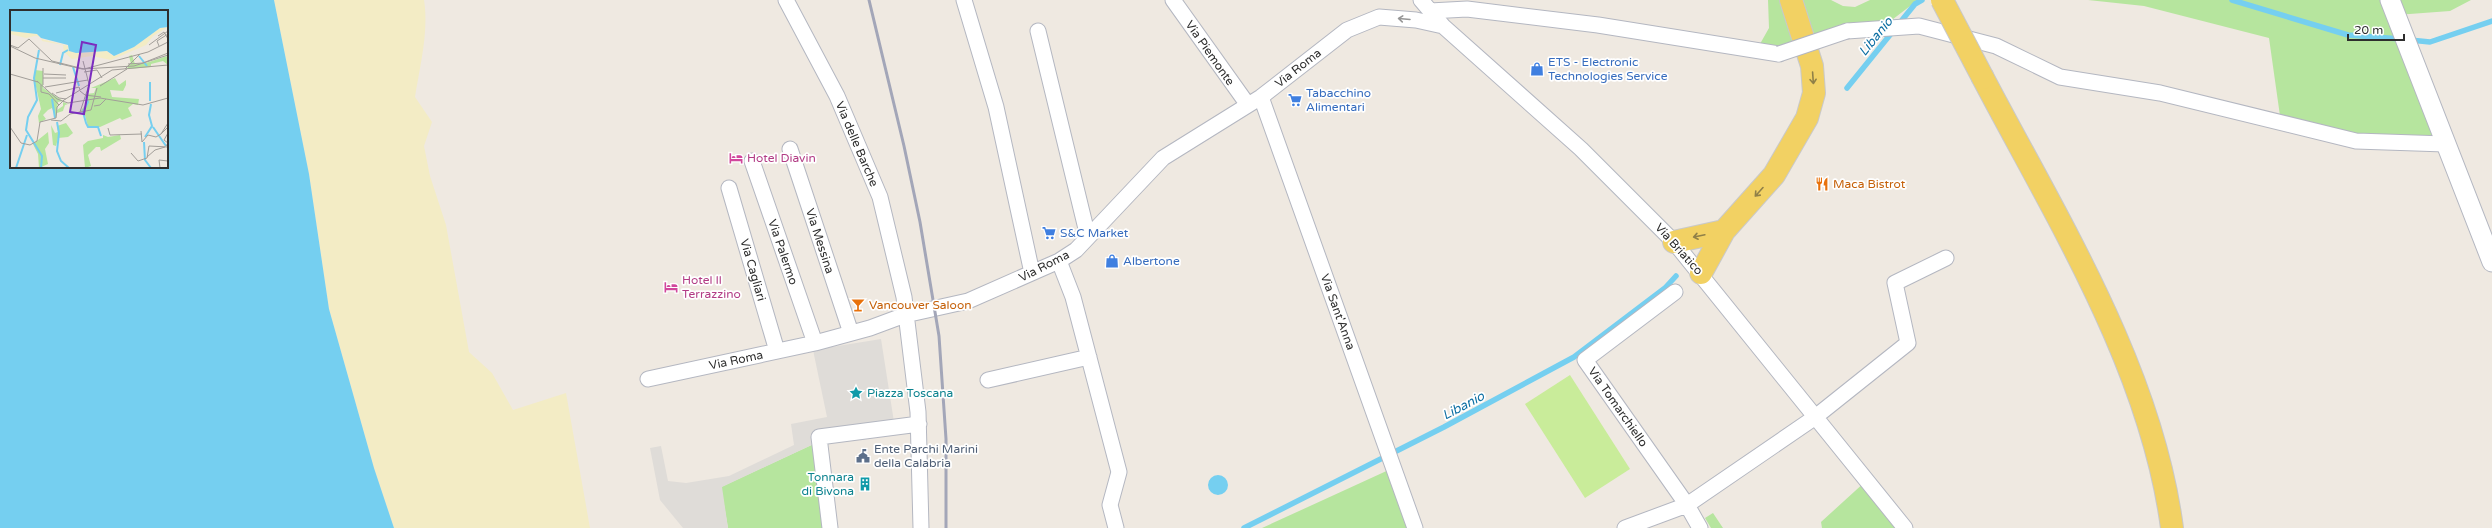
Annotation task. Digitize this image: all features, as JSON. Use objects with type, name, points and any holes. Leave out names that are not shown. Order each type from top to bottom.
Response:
[{"type":"main road","points":[[1701,273],[1724,231],[1774,175],[1807,118],[1814,93],[1812,66],[1791,0]]},
{"type":"main road","points":[[1942,0],[2106,313],[2147,411],[2172,528]]},
{"type":"main road","points":[[1674,242],[1724,231]]},
{"type":"street","name":"Via delle Barche","points":[[786,0],[837,96],[880,197],[904,297],[919,424],[921,528]]},
{"type":"street","points":[[964,0],[996,107],[1032,274]]},
{"type":"street","name":"Via Piemonte","points":[[1173,0],[1248,105]]},
{"type":"street","points":[[1425,5],[1598,25],[1779,54],[1847,31],[1919,26],[1996,46],[2060,77],[2160,93],[2356,141],[2445,144]]},
{"type":"street","name":"Via Briatico","points":[[1425,5],[1443,26],[1581,149],[1674,242],[1701,273],[1814,418],[1905,528]]},
{"type":"street","points":[[2393,7],[2492,262]]},
{"type":"street","name":"Via Roma","points":[[648,379],[815,343],[905,315],[968,301],[1032,274],[1059,261],[1076,250],[1163,158],[1261,97],[1347,30],[1379,17],[1416,20],[1443,26]]},
{"type":"street","points":[[1038,31],[1088,237]]},
{"type":"street","name":"Via Sant'Anna","points":[[1261,97],[1415,528]]},
{"type":"street","name":"Via Messina","points":[[790,149],[851,333]]},
{"type":"street","name":"Via Palermo","points":[[752,161],[815,343]]},
{"type":"street","name":"Via Cagliari","points":[[729,188],[777,351]]},
{"type":"street","points":[[1625,528],[1688,505],[1814,418],[1908,343],[1895,282],[1946,258]]},
{"type":"street","points":[[1059,261],[1073,297],[1119,472],[1110,505],[1116,528]]},
{"type":"street","name":"Via Tomarchiello","points":[[1675,292],[1585,360],[1688,505],[1700,528]]},
{"type":"street","points":[[988,380],[1089,357]]},
{"type":"street","points":[[830,528],[819,437],[919,424]]},
{"type":"green space","points":[[1768,0],[1831,0],[1843,6],[1855,7],[1870,0],[1918,0],[1880,29],[1779,54],[1756,51],[1769,28]]},
{"type":"green space","points":[[2088,0],[2471,0],[2450,11],[2396,15],[2445,144],[2356,141],[2281,123],[2269,38],[2144,6]]},
{"type":"green space","points":[[1570,375],[1630,469],[1585,498],[1525,404]]},
{"type":"green space","points":[[818,442],[830,528],[728,528],[721,487]]},
{"type":"green space","points":[[1393,468],[1415,528],[1262,528]]},
{"type":"green space","points":[[1866,481],[1905,528],[1822,528],[1821,522]]},
{"type":"green space","points":[[1713,513],[1723,528],[1711,528],[1705,518]]},
{"type":"sand","points":[[274,0],[424,0],[425,36],[415,97],[432,122],[424,146],[430,176],[446,225],[469,352],[492,373],[513,410],[566,393],[590,528],[394,528],[374,468],[329,309],[309,174]]},
{"type":"shaded area","points":[[881,339],[894,422],[818,442],[722,487],[728,528],[683,528],[660,500],[650,448],[661,446],[668,481],[686,483],[729,476],[794,445],[791,424],[827,417],[813,350]]},
{"type":"water","points":[[0,0],[274,0],[309,174],[329,309],[374,468],[394,528],[0,528]]},
{"type":"water","points":[[1218,475],[1225,478],[1228,485],[1225,492],[1218,495],[1211,492],[1208,485],[1211,478]]},
{"type":"waterway","name":"Libanio","points":[[1847,88],[1915,4],[1922,0]]},
{"type":"waterway","name":"Libanio","points":[[2232,0],[2348,35],[2401,39]]},
{"type":"waterway","name":"Libanio","points":[[2410,40],[2430,42],[2492,21]]},
{"type":"waterway","name":"Libanio","points":[[1244,528],[1444,427],[1574,357],[1665,288],[1676,276]]},
{"type":"railway","points":[[869,0],[904,146],[920,222],[939,336],[946,439],[946,528]]},
{"type":"place","name":"ETS - Electronic Technologies Service","points":[[1537,69]]},
{"type":"place","name":"Tabacchino Alimentari","points":[[1295,100]]},
{"type":"place","name":"Hotel Diavin","points":[[736,158]]},
{"type":"place","name":"Maca Bistrot","points":[[1822,184]]},
{"type":"place","name":"S&C Market","points":[[1049,233]]},
{"type":"place","name":"Albertone","points":[[1112,261]]},
{"type":"place","name":"Hotel Il Terrazzino","points":[[671,287]]},
{"type":"place","name":"Vancouver Saloon","points":[[858,305]]},
{"type":"place","name":"Piazza Toscana","points":[[856,393]]},
{"type":"place","name":"Ente Parchi Marini della Calabria","points":[[863,456]]},
{"type":"place","name":"Tonnara di Bivona","points":[[865,484]]}]
